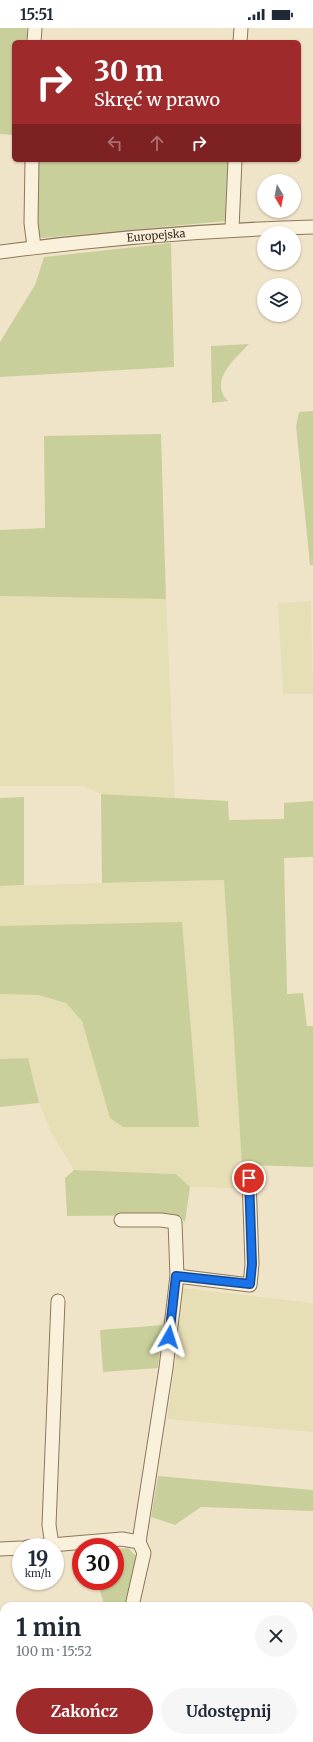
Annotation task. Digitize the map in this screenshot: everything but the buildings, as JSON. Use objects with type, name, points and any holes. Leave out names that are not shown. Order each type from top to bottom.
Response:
[{"type":"street","points":[[34,40],[35,28]]},
{"type":"street","points":[[240,40],[241,28]]},
{"type":"street","points":[[32,162],[31,223],[34,247]]},
{"type":"street","points":[[232,229],[235,162]]},
{"type":"street","name":"Europejska","points":[[0,252],[124,237],[232,229],[313,227]]},
{"type":"street","points":[[176,1276],[250,1284],[252,1264],[249,1178]]},
{"type":"street","points":[[121,1220],[175,1222],[176,1276],[166,1368],[139,1542],[144,1553],[133,1602]]},
{"type":"street","points":[[51,1538],[49,1525],[58,1301]]},
{"type":"street","points":[[64,1544],[122,1539],[139,1542]]},
{"type":"street","points":[[0,1549],[12,1548]]},
{"type":"shaded area","points":[[0,596],[166,599],[175,798],[101,794],[84,786],[0,786]]},
{"type":"shaded area","points":[[311,601],[313,694],[283,694],[278,603]]},
{"type":"shaded area","points":[[224,880],[244,1188],[190,1187],[176,1174],[74,1170],[52,1134],[39,1103],[28,1058],[0,1059],[0,886]]},
{"type":"shaded area","points":[[182,1288],[313,1303],[313,1432],[167,1419],[178,1344]]},
{"type":"green space","points":[[0,28],[27,28],[27,40],[12,40],[12,135],[0,134]]},
{"type":"green space","points":[[36,162],[229,162],[226,221],[42,238],[38,235],[35,226]]},
{"type":"green space","points":[[171,243],[174,367],[0,377],[0,342],[35,285],[44,257]]},
{"type":"green space","points":[[249,344],[231,363],[222,378],[221,386],[228,401],[212,403],[211,346]]},
{"type":"green space","points":[[313,411],[313,565],[310,565],[296,426],[299,412]]},
{"type":"green space","points":[[161,434],[166,599],[0,596],[0,530],[45,528],[44,436]]},
{"type":"green space","points":[[101,794],[228,801],[229,820],[284,819],[284,803],[313,801],[313,857],[284,858],[287,994],[303,993],[307,1026],[313,1026],[313,1167],[242,1165],[224,880],[102,883]]},
{"type":"green space","points":[[24,797],[24,885],[0,886],[0,798]]},
{"type":"green space","points":[[182,922],[199,1127],[123,1127],[110,1118],[82,1021],[66,1003],[39,995],[0,994],[0,926]]},
{"type":"green space","points":[[28,1058],[39,1103],[0,1107],[0,1059]]},
{"type":"green space","points":[[74,1170],[176,1174],[190,1187],[185,1222],[179,1216],[167,1215],[67,1216],[65,1178]]},
{"type":"green space","points":[[163,1325],[158,1368],[103,1372],[100,1330]]},
{"type":"green space","points":[[158,1476],[313,1490],[313,1511],[201,1507],[175,1525],[151,1517]]},
{"type":"green space","points":[[124,1548],[128,1548],[136,1556],[128,1602],[103,1601],[100,1590],[124,1590]]},
{"type":"route","points":[[169,1337],[176,1276],[250,1284],[252,1264],[249,1178]]}]
